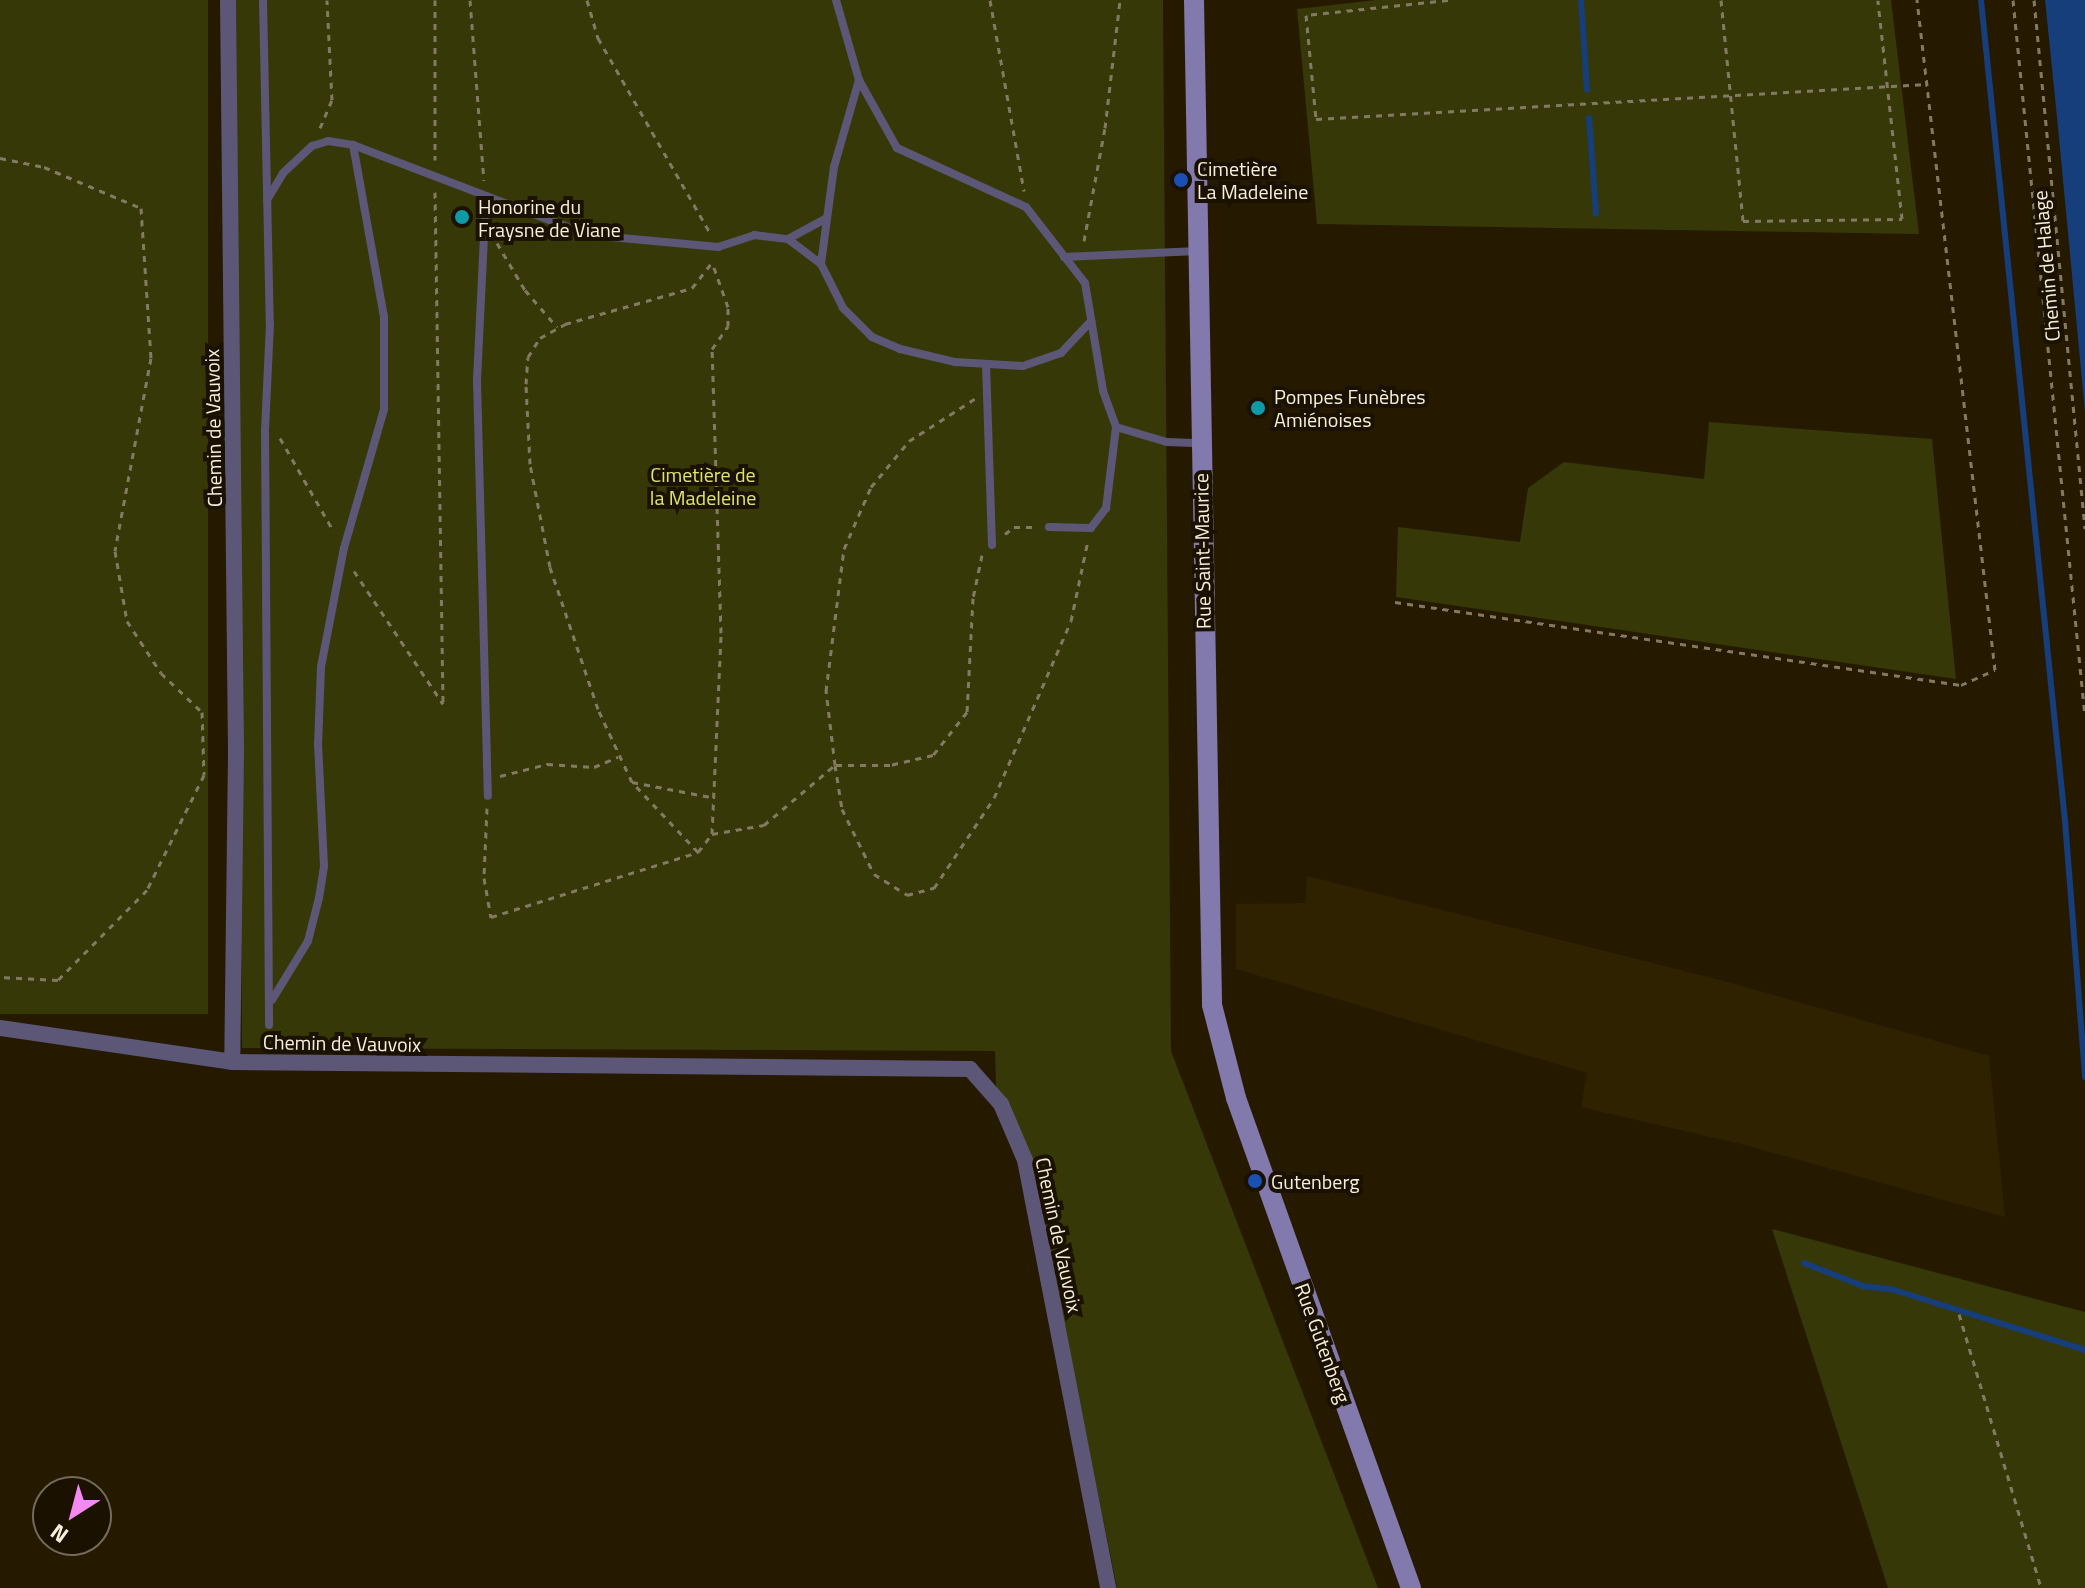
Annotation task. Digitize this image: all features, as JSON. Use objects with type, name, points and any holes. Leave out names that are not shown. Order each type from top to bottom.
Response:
[{"type":"street","name":"Chemin de Vauvoix","points":[[228,0],[236,753],[232,1062],[970,1069],[1001,1104],[1025,1160],[1108,1588]]},
{"type":"street","name":"Rue Saint-Maurice","points":[[1194,0],[1212,1005],[1236,1098]]},
{"type":"street","points":[[0,1028],[232,1062]]},
{"type":"street","name":"Rue Gutenberg","points":[[1236,1098],[1411,1588]]},
{"type":"lane","points":[[263,0],[269,1025]]},
{"type":"lane","points":[[836,0],[859,80],[897,148],[1026,207],[1085,283],[1103,391],[1116,427],[1106,508],[1091,528],[1049,527]]},
{"type":"lane","points":[[821,264],[834,167],[859,80]]},
{"type":"lane","points":[[266,200],[283,173],[312,146],[328,141],[353,145],[435,173],[589,235],[718,247],[754,235],[788,239],[821,264],[843,308],[872,337],[900,349],[986,364],[1023,366],[1061,353],[1091,321]]},
{"type":"lane","points":[[271,1000],[308,941],[319,898],[324,866],[318,745],[321,667],[344,548],[384,409],[384,317],[353,145]]},
{"type":"lane","points":[[486,196],[477,381],[488,796]]},
{"type":"lane","points":[[788,239],[827,218]]},
{"type":"lane","points":[[1064,257],[1198,251]]},
{"type":"lane","points":[[986,364],[992,545]]},
{"type":"lane","points":[[1116,427],[1167,442],[1201,443]]},
{"type":"path","points":[[312,146],[332,100],[327,0]]},
{"type":"path","points":[[435,0],[443,704]]},
{"type":"path","points":[[470,0],[486,196]]},
{"type":"path","points":[[587,0],[598,38],[718,247],[712,262],[692,288],[557,327],[540,338],[528,357],[530,464],[550,567],[618,757],[632,782],[698,852]]},
{"type":"path","points":[[990,0],[1026,207]]},
{"type":"path","points":[[1084,256],[1120,0]]},
{"type":"path","points":[[1448,0],[1306,15],[1316,119],[1927,84]]},
{"type":"path","points":[[1721,0],[1743,221],[1902,219],[1878,0]]},
{"type":"path","points":[[1395,602],[1961,685],[1995,670],[1917,0]]},
{"type":"path","points":[[2013,0],[2085,716]]},
{"type":"path","name":"Chemin de Halage","points":[[2034,0],[2085,529]]},
{"type":"path","points":[[0,158],[44,167],[141,208],[151,358],[115,551],[127,621],[161,673],[202,712],[204,775],[147,890],[58,980],[0,977]]},
{"type":"path","points":[[485,221],[525,290],[557,327]]},
{"type":"path","points":[[618,757],[594,767],[547,764],[502,774],[488,796],[484,878],[491,917],[698,852],[712,834],[721,633],[712,349],[728,326],[728,307],[712,262]]},
{"type":"path","points":[[987,394],[961,403],[909,441],[871,487],[844,549],[826,691],[842,809],[874,874],[907,895],[934,888],[994,798],[1071,621],[1091,528]]},
{"type":"path","points":[[712,834],[764,825],[835,765],[890,765],[933,755],[967,712],[973,598],[982,552],[1014,527],[1049,527]]},
{"type":"path","points":[[632,782],[712,797]]},
{"type":"path","points":[[1959,1314],[2041,1588]]},
{"type":"shaded area","points":[[1307,876],[1724,981],[1989,1056],[2005,1217],[1745,1145],[1581,1107],[1587,1073],[1236,969],[1236,904],[1305,903]]},
{"type":"green space","points":[[0,0],[208,0],[208,1014],[0,1014]]},
{"type":"green space","name":"Cimetière de la Madeleine","points":[[236,0],[1163,0],[1171,1051],[1378,1588],[1117,1588],[1033,1170],[996,1086],[995,1051],[242,1048]]},
{"type":"green space","points":[[1376,0],[1891,0],[1919,234],[1317,224],[1297,9]]},
{"type":"green space","points":[[1709,422],[1932,439],[1956,679],[1396,597],[1398,527],[1520,542],[1528,488],[1564,462],[1704,479]]},
{"type":"green space","points":[[1772,1229],[2085,1312],[2085,1588],[1888,1588]]},
{"type":"water","points":[[2045,0],[2085,0],[2085,412],[2057,117]]},
{"type":"waterway","points":[[1581,0],[1587,90]]},
{"type":"waterway","points":[[1981,0],[2065,821],[2085,1077]]},
{"type":"waterway","points":[[1589,118],[1596,214]]},
{"type":"waterway","points":[[1804,1263],[1863,1286],[1894,1290],[2085,1350]]},
{"type":"place","name":"Cimetière La Madeleine","points":[[1181,180]]},
{"type":"place","name":"Honorine du Fraysne de Viane","points":[[462,217]]},
{"type":"place","name":"Pompes Funèbres Amiénoises","points":[[1258,408]]},
{"type":"place","name":"Gutenberg","points":[[1255,1181]]}]
